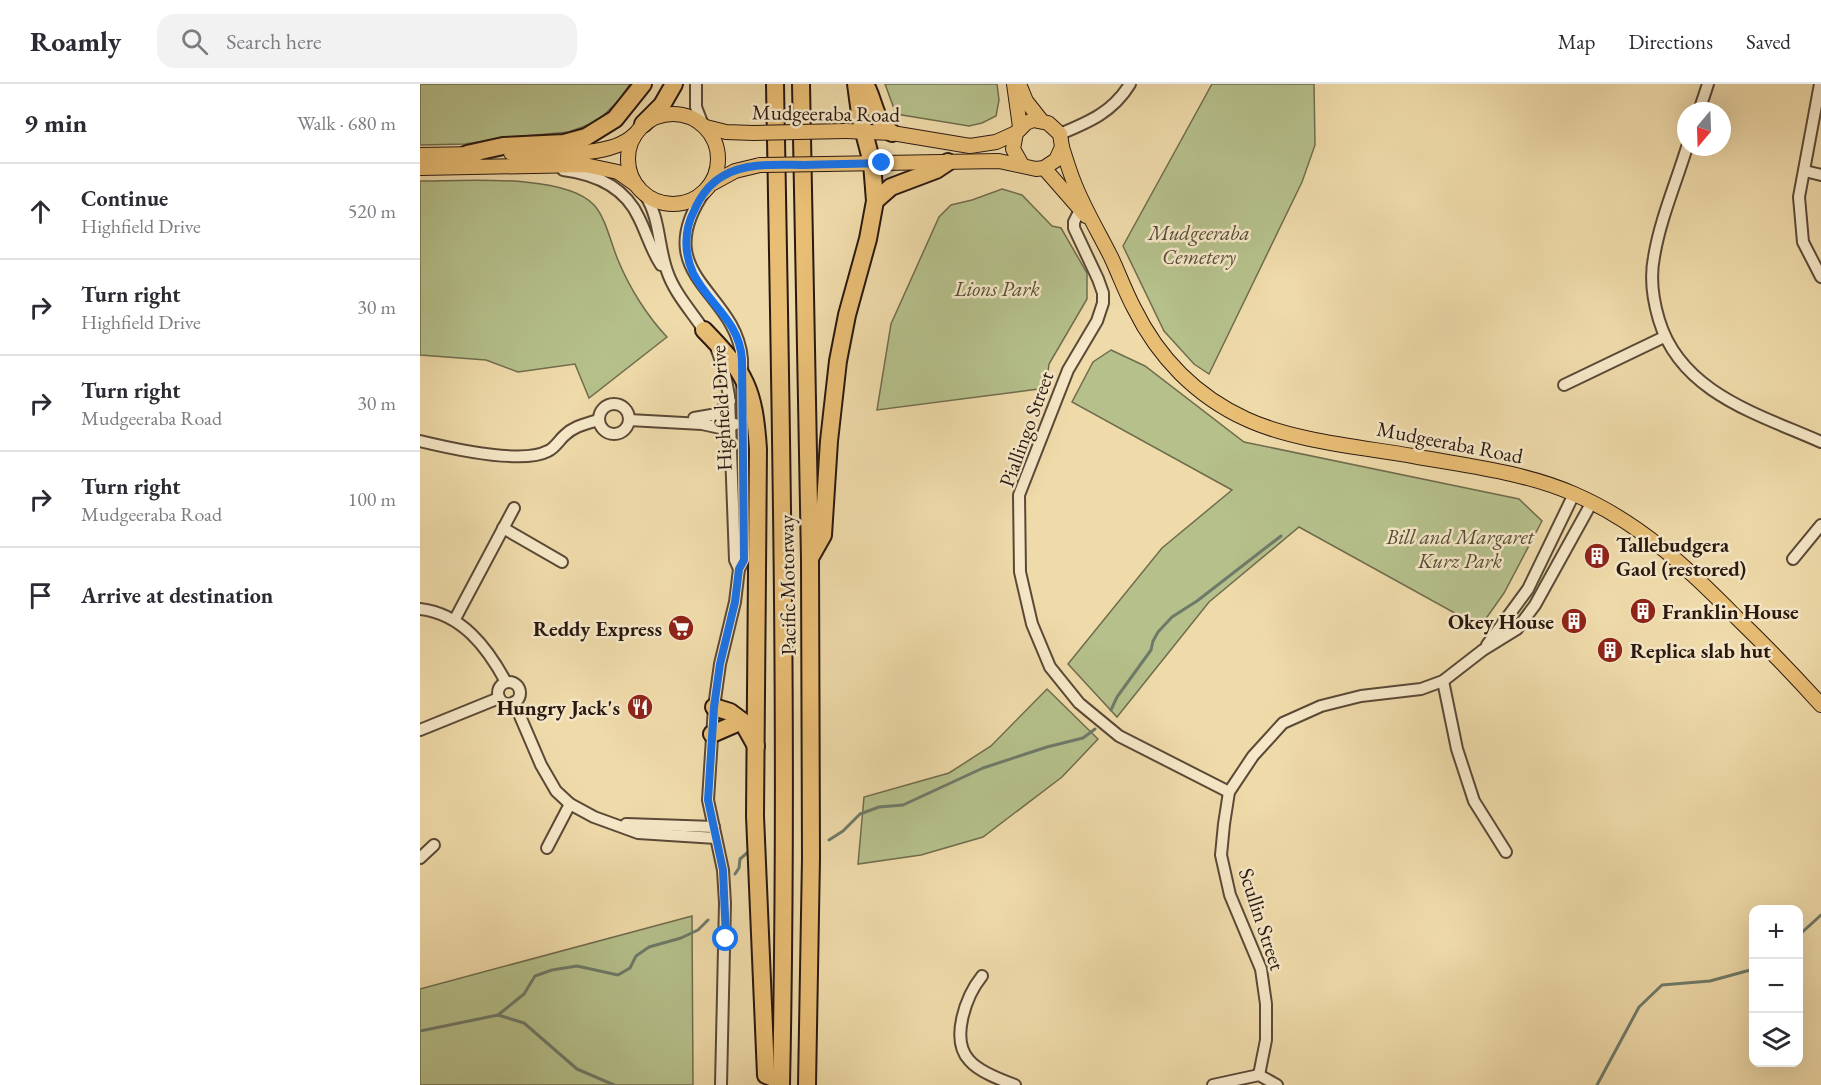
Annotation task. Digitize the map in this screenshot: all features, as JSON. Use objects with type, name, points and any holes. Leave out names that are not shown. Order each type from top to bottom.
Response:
[{"type":"highway","points":[[467,154],[503,146],[560,144],[586,137],[612,122],[643,84]]},
{"type":"highway","points":[[640,128],[662,105],[674,84]]},
{"type":"highway","name":"Pacific Motorway","points":[[775,84],[783,638],[781,1083]]},
{"type":"highway","name":"Pacific Motorway","points":[[801,84],[810,559],[811,858],[807,1085]]},
{"type":"highway","points":[[810,559],[823,535],[829,441],[838,362],[875,201],[872,163],[856,84]]},
{"type":"highway","points":[[865,84],[880,123],[892,133]]},
{"type":"highway","points":[[875,201],[891,187],[936,170],[948,162]]},
{"type":"highway","points":[[704,330],[742,375],[754,406],[758,449],[755,816],[766,1075],[781,1083]]},
{"type":"highway","points":[[714,707],[730,712],[742,722],[757,747]]},
{"type":"highway","points":[[712,734],[742,722]]},
{"type":"main road","points":[[1014,84],[1018,130],[1013,149],[1022,165]]},
{"type":"main road","points":[[420,168],[576,165],[606,169],[626,176],[642,191],[663,203],[680,204],[694,200],[725,175],[760,165],[999,161],[1036,169],[1044,168],[1056,160],[1061,141],[1048,123],[1041,120],[1026,101],[1019,84]]},
{"type":"main road","points":[[420,155],[602,151],[626,142],[640,128],[659,115],[675,114],[687,116],[704,126],[715,141],[719,156],[716,176],[706,190]]},
{"type":"main road","points":[[1018,130],[1026,123],[1041,120]]},
{"type":"main road","name":"Mudgeeraba Road","points":[[704,126],[726,132],[864,131],[892,133],[970,146],[996,142],[1018,130]]},
{"type":"main road","points":[[640,128],[631,144],[628,159],[631,176],[642,191]]},
{"type":"main road","name":"Mudgeeraba Road","points":[[1061,141],[1074,184],[1133,307],[1150,338],[1168,362],[1195,388],[1246,420],[1302,436],[1513,475],[1546,483],[1592,502],[1619,516],[1657,542],[1706,585],[1821,705]]},
{"type":"main road","name":"Mudgeeraba Road","points":[[1044,168],[1094,224]]},
{"type":"street","points":[[696,84],[696,107],[704,126]]},
{"type":"street","points":[[1061,141],[1104,114],[1120,99],[1131,84]]},
{"type":"street","points":[[1702,102],[1708,84]]},
{"type":"street","points":[[1820,84],[1800,197],[1803,242],[1821,277]]},
{"type":"street","points":[[1685,156],[1653,258],[1653,300],[1664,337],[1680,363],[1700,383],[1731,402],[1821,442]]},
{"type":"street","points":[[536,166],[589,175],[619,191],[634,208],[653,251],[670,281]]},
{"type":"street","points":[[1805,171],[1821,175]]},
{"type":"street","name":"Highfield Drive","points":[[706,190],[688,225],[689,260],[697,281],[736,332],[742,354],[744,560],[739,569],[735,602],[720,664],[714,707],[708,800],[723,870],[725,903],[721,1085]]},
{"type":"street","name":"Highfield Drive","points":[[642,191],[654,213],[670,281],[704,330],[722,362],[730,401],[735,560],[739,569]]},
{"type":"street","name":"Piallingo Street","points":[[1080,210],[1074,222],[1074,228],[1098,279],[1103,293],[1103,303],[1097,321],[1068,370],[1020,495],[1020,572],[1032,624],[1050,667],[1079,704],[1119,736],[1230,792]]},
{"type":"street","points":[[1564,385],[1664,337]]},
{"type":"street","points":[[629,416],[705,418],[718,413],[730,401]]},
{"type":"street","points":[[611,404],[621,405],[629,416],[627,427],[622,432],[612,434],[604,431],[598,420],[602,409],[611,404]]},
{"type":"street","points":[[629,416],[730,428],[743,414]]},
{"type":"street","points":[[420,441],[496,456],[527,456],[546,452],[576,427],[598,420]]},
{"type":"street","name":"Scullin Street","points":[[1483,650],[1528,590],[1574,494]]},
{"type":"street","name":"Scullin Street","points":[[1258,1075],[1266,1040],[1266,1004],[1261,969],[1230,896],[1221,855],[1230,792],[1253,756],[1283,723],[1321,706],[1361,696],[1421,689],[1443,681],[1483,650],[1517,629],[1535,605],[1592,502]]},
{"type":"street","points":[[455,619],[514,508]]},
{"type":"street","points":[[1793,559],[1821,525]]},
{"type":"street","points":[[503,528],[562,562]]},
{"type":"street","points":[[420,609],[431,610],[455,619],[477,639],[506,682]]},
{"type":"street","points":[[1443,681],[1457,749],[1474,801],[1506,852]]},
{"type":"street","points":[[506,682],[513,682],[519,688],[520,695],[514,702],[507,704],[499,698],[499,688],[506,682]]},
{"type":"street","points":[[420,730],[499,698]]},
{"type":"street","points":[[514,702],[541,765],[556,791],[570,804],[594,817],[614,824],[715,833]]},
{"type":"street","points":[[547,848],[570,804]]},
{"type":"street","points":[[420,858],[434,845]]},
{"type":"street","points":[[982,976],[975,984],[964,1010],[959,1036],[968,1060],[998,1079],[1015,1085]]},
{"type":"street","points":[[1213,1085],[1258,1075],[1277,1085]]},
{"type":"green space","points":[[420,84],[630,84],[619,100],[603,116],[593,123],[569,132],[465,144],[420,145]]},
{"type":"green space","points":[[885,84],[997,84],[999,100],[996,116],[969,126],[896,114]]},
{"type":"green space","name":"Mudgeeraba Cemetery","points":[[1212,84],[1314,84],[1315,145],[1302,182],[1209,374],[1194,364],[1164,331],[1123,246]]},
{"type":"green space","points":[[486,180],[537,183],[580,195],[598,210],[627,280],[646,311],[667,337],[589,398],[575,364],[518,372],[486,360],[420,355],[420,181]]},
{"type":"green space","name":"Lions Park","points":[[1002,189],[1022,195],[1052,226],[1061,228],[1087,273],[1087,299],[1049,364],[1046,388],[877,410],[891,324],[939,217],[951,205]]},
{"type":"green space","name":"Bill and Margaret Kurz Park","points":[[1111,350],[1145,366],[1244,442],[1519,499],[1542,521],[1504,593],[1480,627],[1299,527],[1209,602],[1117,717],[1068,664],[1162,548],[1232,490],[1072,402],[1093,362]]},
{"type":"green space","points":[[1047,689],[1098,739],[1062,777],[983,837],[921,855],[858,864],[864,797],[949,773],[991,746]]},
{"type":"green space","points":[[692,916],[693,1085],[420,1085],[420,989]]},
{"type":"waterway","points":[[1111,710],[1117,697],[1151,650],[1158,632],[1172,617],[1197,601],[1281,536]]},
{"type":"waterway","points":[[829,840],[843,831],[860,814],[879,807],[903,805],[983,768],[1083,738],[1095,729]]},
{"type":"waterway","points":[[735,874],[739,868],[740,859],[747,853]]},
{"type":"waterway","points":[[1803,931],[1821,915]]},
{"type":"waterway","points":[[498,1015],[524,994],[535,976],[552,970],[577,966],[618,975],[630,968],[636,956],[649,947],[681,938],[698,930],[708,920]]},
{"type":"waterway","points":[[1597,1085],[1639,1007],[1662,985],[1710,981],[1749,970]]},
{"type":"waterway","points":[[420,1031],[498,1015],[524,1023],[577,1069],[614,1085]]},
{"type":"place","name":"Tallebudgera Gaol (restored)","points":[[1597,556]]},
{"type":"place","name":"Franklin House","points":[[1643,611]]},
{"type":"place","name":"Okey House","points":[[1574,621]]},
{"type":"place","name":"Reddy Express","points":[[681,628]]},
{"type":"place","name":"Replica slab hut","points":[[1610,650]]},
{"type":"place","name":"Hungry Jack's","points":[[640,707]]},
{"type":"route","points":[[726,939],[723,870],[708,800],[714,707],[720,664],[735,602],[739,569],[744,560],[742,359],[736,332],[697,281],[691,268],[687,244],[688,225],[705,191],[722,177],[740,169],[760,165],[882,163]]}]
